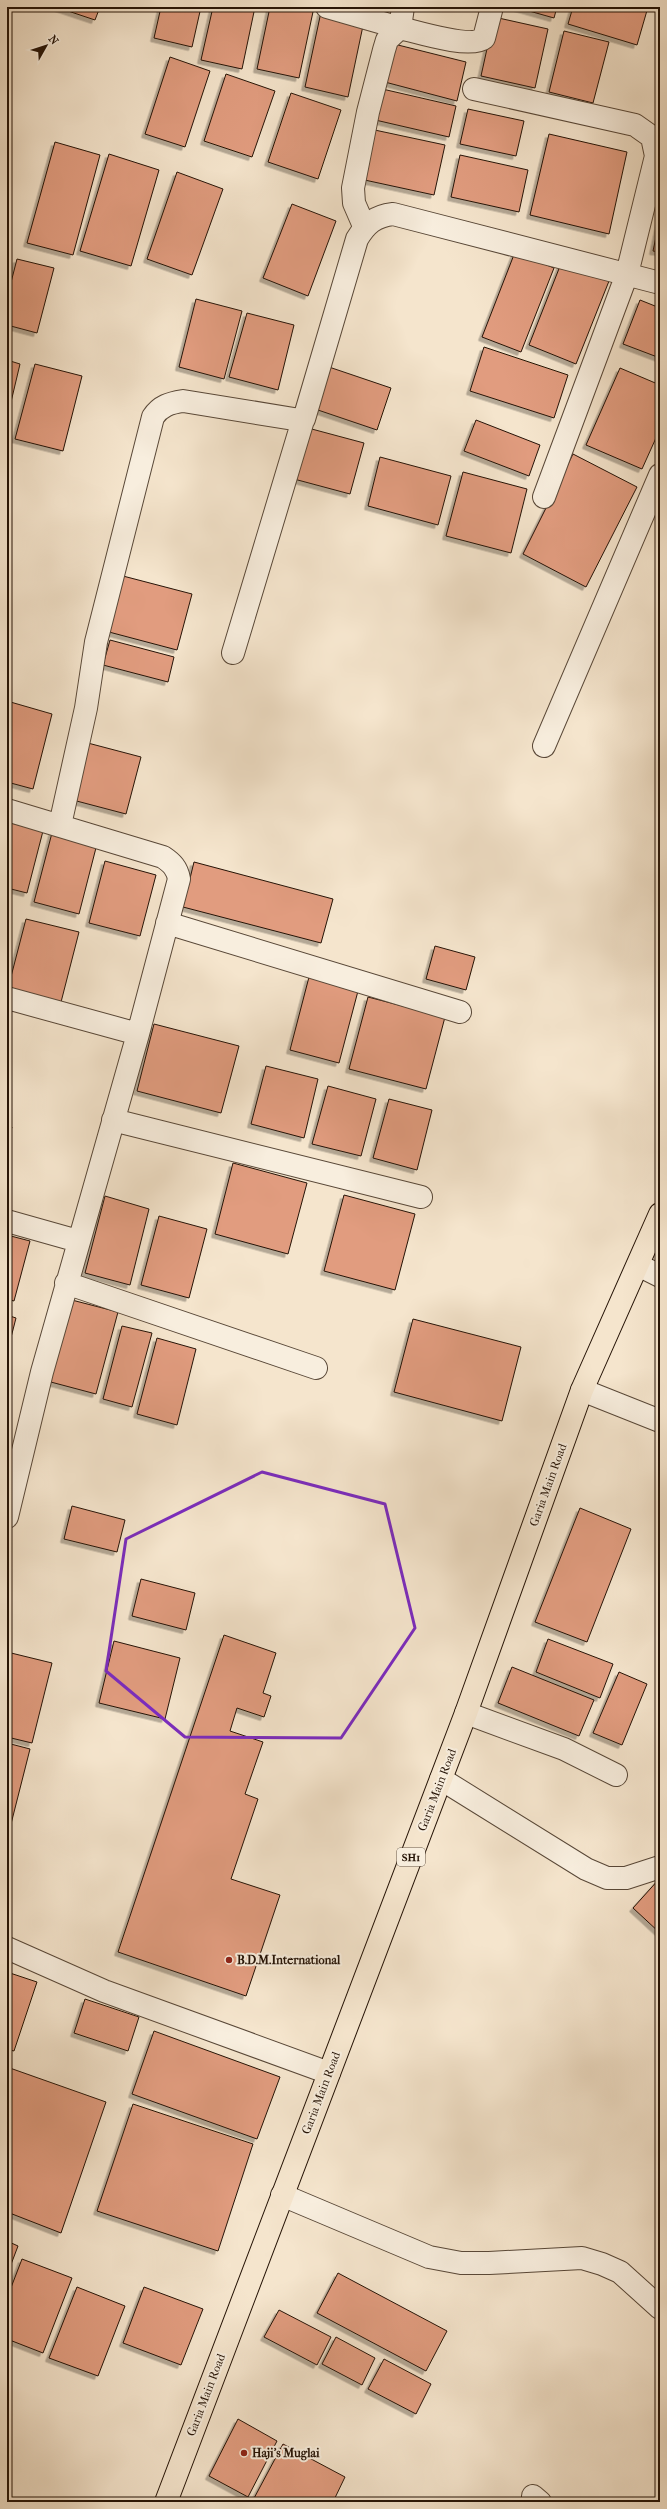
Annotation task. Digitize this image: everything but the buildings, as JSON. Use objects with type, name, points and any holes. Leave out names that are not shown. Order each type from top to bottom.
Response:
[{"type":"main road","name":"Garia Main Road","points":[[166,2502],[466,1714],[582,1390],[660,1214]]},
{"type":"street","points":[[328,7],[400,28],[476,43],[484,38],[492,7]]},
{"type":"street","points":[[364,226],[354,203],[353,188],[368,112],[384,50],[387,40],[400,28],[403,7]]},
{"type":"street","points":[[474,89],[635,125],[652,137],[656,156],[627,274],[544,497]]},
{"type":"street","points":[[233,653],[357,239],[364,226],[376,218],[393,214],[660,283]]},
{"type":"street","points":[[60,825],[86,708],[96,642],[153,417],[157,410],[183,401],[303,420]]},
{"type":"street","points":[[544,746],[660,475]]},
{"type":"street","points":[[7,810],[163,857],[172,863],[179,879],[138,1034],[66,1283],[42,1372],[7,1517]]},
{"type":"street","points":[[167,923],[460,1012]]},
{"type":"street","points":[[7,998],[138,1034]]},
{"type":"street","points":[[113,1120],[421,1197]]},
{"type":"street","points":[[7,1221],[78,1241]]},
{"type":"street","points":[[638,1265],[660,1276]]},
{"type":"street","points":[[66,1283],[316,1368]]},
{"type":"street","points":[[582,1390],[660,1421]]},
{"type":"street","points":[[466,1714],[564,1749],[616,1775]]},
{"type":"street","points":[[441,1779],[586,1870],[607,1878],[626,1878],[660,1867]]},
{"type":"street","points":[[7,1948],[104,1991],[329,2073]]},
{"type":"street","points":[[282,2196],[430,2257],[461,2263],[582,2258],[602,2264],[620,2272],[660,2308]]},
{"type":"highlighted area","points":[[262,1472],[385,1504],[415,1628],[341,1738],[185,1737],[106,1671],[126,1539]]},
{"type":"place","name":"B.D.M.International","points":[[229,1960]]},
{"type":"place","name":"Haji's Muglai","points":[[244,2453]]}]
